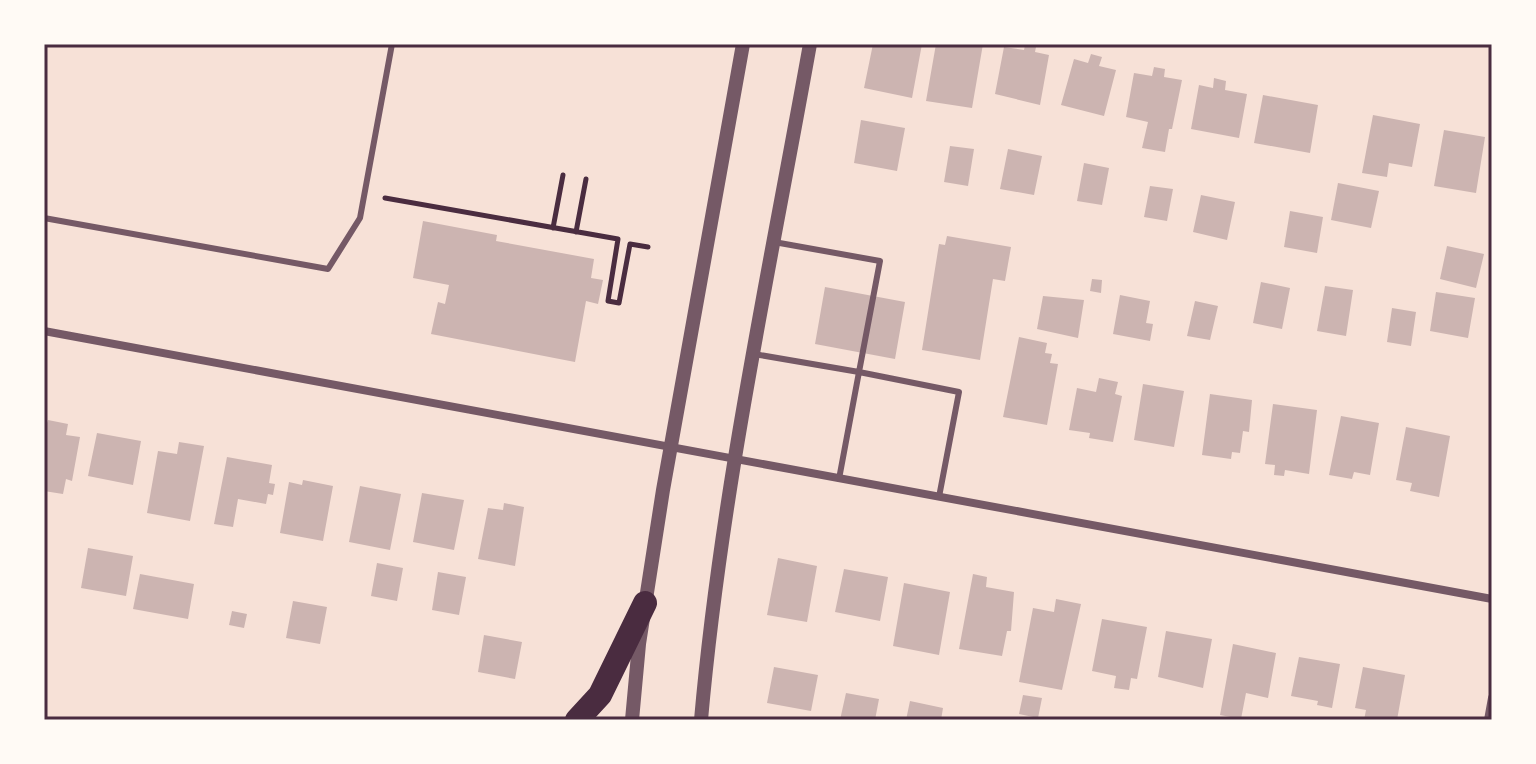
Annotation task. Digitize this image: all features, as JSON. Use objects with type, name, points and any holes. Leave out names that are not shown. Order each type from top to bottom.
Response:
[{"type":"highway","points":[[577,720],[600,695],[645,603]]},
{"type":"street","points":[[632,720],[645,603],[670,447],[743,44]]},
{"type":"street","points":[[701,720],[709,621],[735,459],[810,44]]},
{"type":"street","points":[[44,331],[1492,599]]},
{"type":"street","points":[[1488,720],[1492,698]]},
{"type":"lane","points":[[44,218],[328,269],[360,218],[392,44]]},
{"type":"lane","points":[[774,242],[880,261],[839,479]]},
{"type":"lane","points":[[754,354],[959,392],[939,497]]},
{"type":"path","points":[[553,228],[563,175]]},
{"type":"path","points":[[576,232],[586,179]]},
{"type":"path","points":[[365,195],[618,239],[608,301],[619,303],[630,244],[648,247]]},
{"type":"building","points":[[873,44],[922,44],[912,98],[864,88]]},
{"type":"building","points":[[936,44],[983,44],[972,108],[926,101]]},
{"type":"building","points":[[1025,45],[1036,47],[1035,52],[1049,55],[1040,105],[995,94],[1004,47],[1024,50]]},
{"type":"building","points":[[1091,54],[1102,57],[1099,66],[1116,70],[1104,116],[1061,105],[1074,59],[1088,63]]},
{"type":"building","points":[[1154,67],[1165,69],[1164,77],[1182,80],[1165,152],[1142,148],[1148,122],[1126,117],[1134,73],[1152,76]]},
{"type":"building","points":[[1214,78],[1226,81],[1225,90],[1247,94],[1239,138],[1191,129],[1199,85],[1213,88]]},
{"type":"building","points":[[1263,95],[1318,105],[1310,153],[1254,143]]},
{"type":"building","points":[[1373,115],[1420,124],[1412,167],[1389,163],[1387,177],[1362,173]]},
{"type":"building","points":[[861,120],[905,128],[897,171],[854,163]]},
{"type":"building","points":[[1444,130],[1485,137],[1476,193],[1434,186]]},
{"type":"building","points":[[950,146],[974,149],[968,186],[944,182]]},
{"type":"building","points":[[1008,149],[1042,156],[1034,195],[1000,189]]},
{"type":"building","points":[[1084,163],[1109,168],[1102,205],[1077,201]]},
{"type":"building","points":[[1338,183],[1379,191],[1371,228],[1331,220]]},
{"type":"building","points":[[1150,186],[1173,189],[1167,221],[1144,217]]},
{"type":"building","points":[[1201,195],[1235,202],[1227,240],[1193,232]]},
{"type":"building","points":[[1290,211],[1323,217],[1317,253],[1284,247]]},
{"type":"building","points":[[423,221],[497,235],[496,241],[594,259],[591,278],[603,280],[598,304],[586,301],[575,362],[431,334],[438,302],[445,304],[449,285],[413,278]]},
{"type":"building","points":[[947,236],[1011,247],[1005,281],[993,279],[980,360],[922,350],[939,244],[945,245]]},
{"type":"building","points":[[1447,246],[1484,254],[1476,288],[1440,279]]},
{"type":"building","points":[[1092,279],[1102,280],[1101,293],[1090,291]]},
{"type":"building","points":[[1261,282],[1290,288],[1282,329],[1253,323]]},
{"type":"building","points":[[1325,286],[1353,290],[1346,336],[1317,331]]},
{"type":"building","points":[[825,287],[905,302],[895,359],[815,344]]},
{"type":"building","points":[[1436,292],[1475,298],[1468,338],[1430,331]]},
{"type":"building","points":[[1120,295],[1150,301],[1146,323],[1153,324],[1150,341],[1113,334]]},
{"type":"building","points":[[1043,296],[1084,300],[1078,338],[1037,329]]},
{"type":"building","points":[[1195,301],[1218,306],[1210,340],[1187,336]]},
{"type":"building","points":[[1392,308],[1416,312],[1411,346],[1387,342]]},
{"type":"building","points":[[1019,337],[1047,343],[1045,353],[1052,354],[1050,363],[1058,364],[1047,425],[1003,417]]},
{"type":"building","points":[[1099,378],[1118,382],[1115,394],[1122,396],[1113,442],[1089,438],[1090,433],[1069,430],[1077,388],[1096,392]]},
{"type":"building","points":[[1143,384],[1184,391],[1174,447],[1134,440]]},
{"type":"building","points":[[1210,394],[1252,400],[1249,432],[1243,431],[1240,453],[1232,452],[1231,459],[1202,455]]},
{"type":"building","points":[[1273,404],[1317,410],[1309,474],[1285,470],[1284,476],[1274,475],[1275,465],[1265,464]]},
{"type":"building","points":[[1341,416],[1379,423],[1370,475],[1354,472],[1352,479],[1329,475]]},
{"type":"building","points":[[48,420],[68,424],[66,435],[80,437],[72,481],[66,479],[63,494],[44,491],[47,475],[44,475],[44,432]]},
{"type":"building","points":[[1406,427],[1450,436],[1439,497],[1410,491],[1412,483],[1396,480]]},
{"type":"building","points":[[97,433],[141,441],[133,485],[88,476]]},
{"type":"building","points":[[179,442],[204,446],[190,521],[147,513],[158,451],[177,454]]},
{"type":"building","points":[[227,457],[272,465],[269,483],[275,484],[273,495],[268,494],[266,504],[238,499],[233,527],[214,524]]},
{"type":"building","points":[[303,480],[333,486],[323,541],[280,533],[289,482],[302,485]]},
{"type":"building","points":[[360,486],[401,494],[390,550],[349,542]]},
{"type":"building","points":[[422,493],[464,500],[454,550],[413,542]]},
{"type":"building","points":[[504,503],[524,507],[515,566],[478,559],[488,508],[503,510]]},
{"type":"building","points":[[88,548],[133,556],[126,596],[81,588]]},
{"type":"building","points":[[778,558],[817,566],[807,622],[767,615]]},
{"type":"building","points":[[377,563],[403,568],[397,601],[371,596]]},
{"type":"building","points":[[844,569],[888,577],[880,621],[835,612]]},
{"type":"building","points":[[438,572],[466,577],[459,615],[432,610]]},
{"type":"building","points":[[140,574],[194,584],[188,619],[133,609]]},
{"type":"building","points":[[973,574],[987,577],[986,587],[1014,592],[1011,631],[1007,631],[1002,656],[959,649]]},
{"type":"building","points":[[904,583],[950,592],[939,655],[893,646]]},
{"type":"building","points":[[1056,599],[1081,604],[1062,690],[1019,682],[1033,608],[1054,612]]},
{"type":"building","points":[[293,601],[327,607],[320,644],[286,638]]},
{"type":"building","points":[[232,611],[247,614],[244,628],[229,625]]},
{"type":"building","points":[[1102,619],[1147,627],[1137,679],[1131,678],[1129,690],[1114,688],[1116,676],[1092,671]]},
{"type":"building","points":[[1166,631],[1212,639],[1203,688],[1158,677]]},
{"type":"building","points":[[484,635],[522,642],[515,679],[478,672]]},
{"type":"building","points":[[1233,644],[1276,653],[1268,698],[1246,693],[1241,719],[1220,715]]},
{"type":"building","points":[[1299,657],[1340,664],[1332,708],[1317,705],[1318,701],[1291,696]]},
{"type":"building","points":[[774,667],[818,675],[811,711],[767,703]]},
{"type":"building","points":[[1363,667],[1405,675],[1397,720],[1364,720],[1366,710],[1355,708]]},
{"type":"building","points":[[846,693],[879,699],[875,720],[840,720]]},
{"type":"building","points":[[1023,695],[1042,698],[1038,718],[1019,714]]},
{"type":"building","points":[[910,701],[943,708],[941,720],[906,720]]}]
